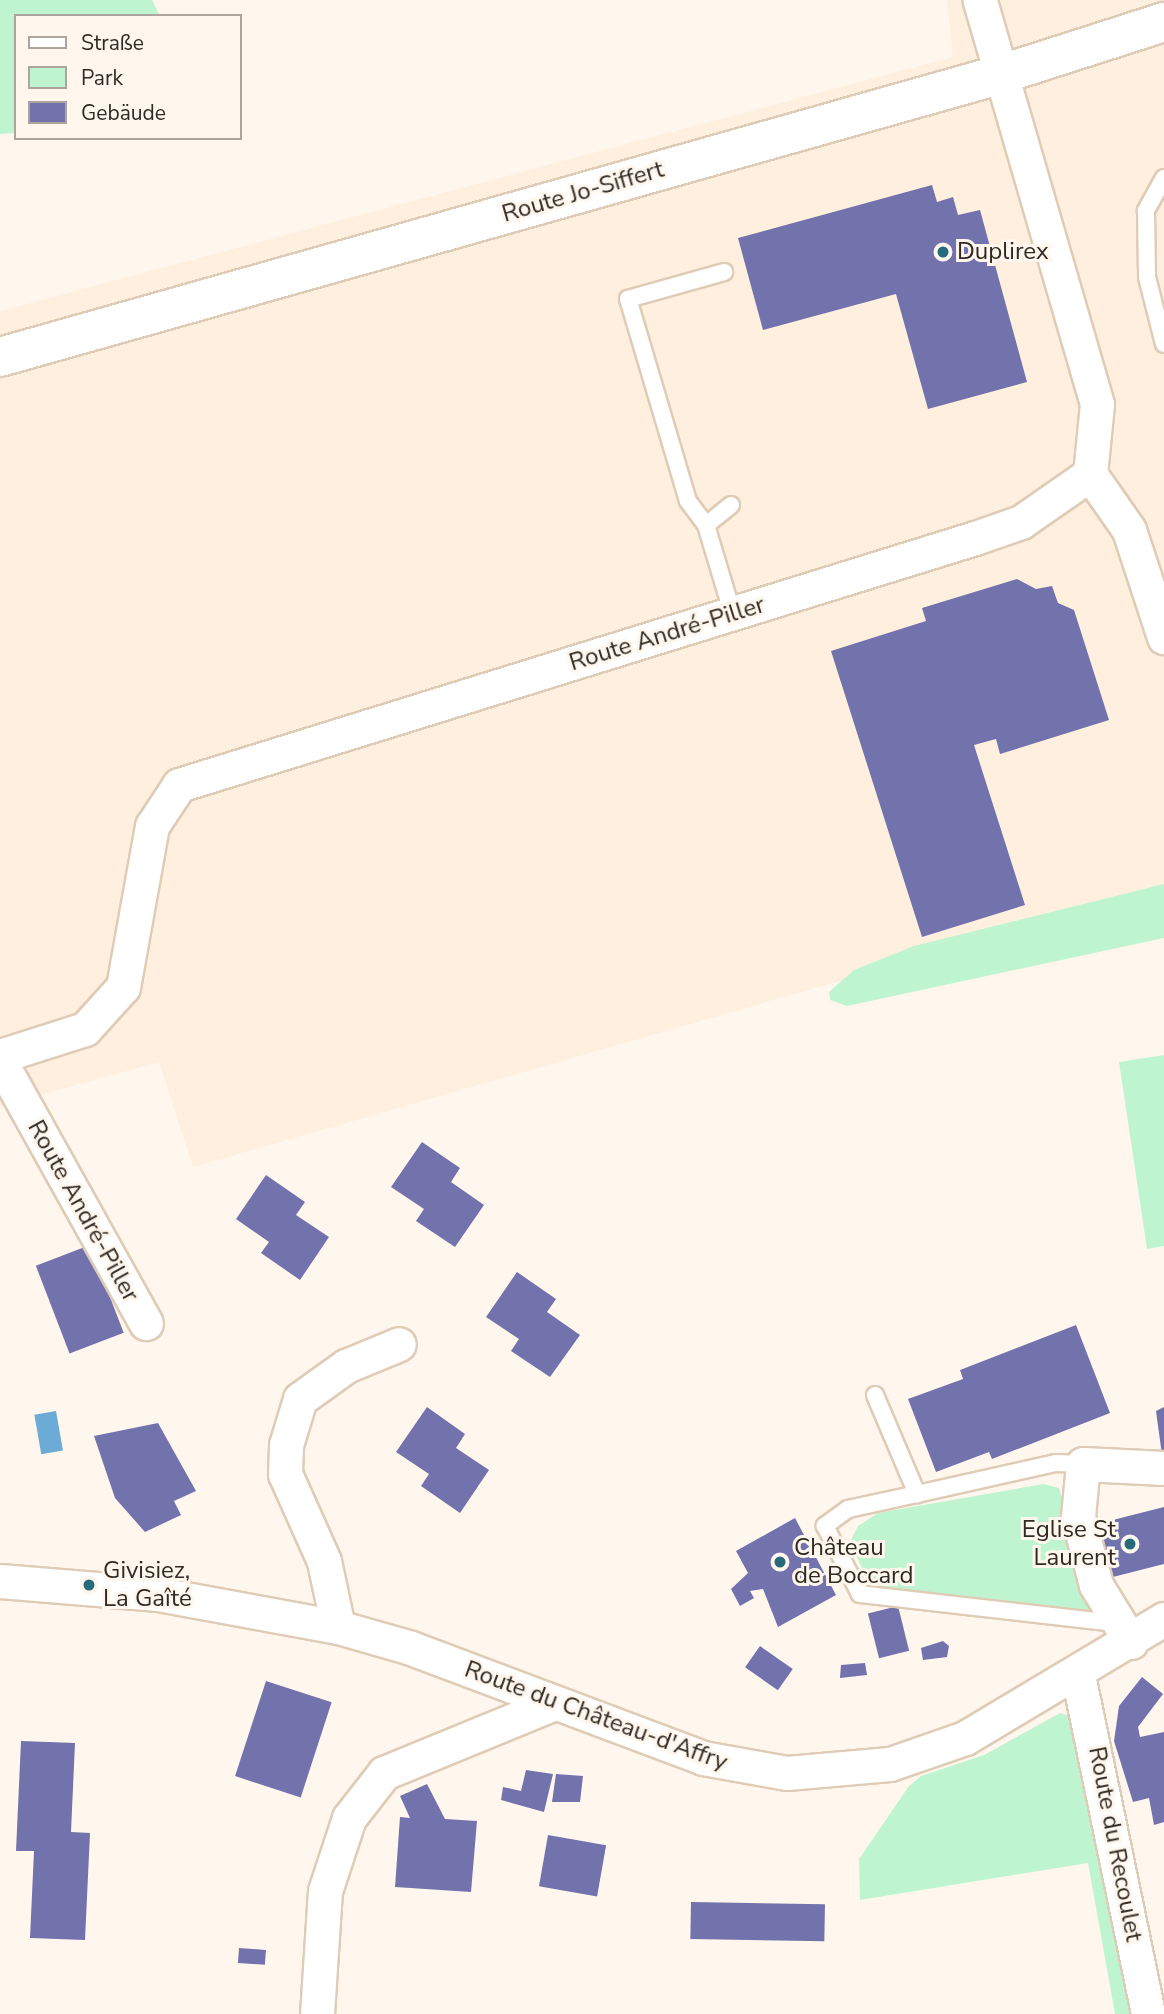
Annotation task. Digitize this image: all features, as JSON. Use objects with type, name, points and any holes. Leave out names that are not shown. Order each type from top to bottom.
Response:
[{"type":"main road","name":"Route Jo-Siffert","points":[[0,357],[1002,74],[1164,22]]},
{"type":"street","points":[[980,0],[1097,404],[1090,474],[1129,530],[1164,636]]},
{"type":"street","name":"Route André-Piller","points":[[146,1324],[0,1059],[85,1029],[123,987],[152,826],[179,785],[733,615],[1021,522],[1090,474]]},
{"type":"street","points":[[338,1627],[324,1561],[285,1474],[286,1445],[300,1399],[346,1366],[399,1344]]},
{"type":"street","points":[[1124,1633],[1096,1586],[1078,1517],[1083,1464],[1164,1468]]},
{"type":"street","name":"Route du Château-d'Affry","points":[[0,1581],[158,1594],[338,1627],[703,1758],[787,1773],[890,1764],[965,1738],[1077,1675],[1124,1633],[1164,1619]]},
{"type":"street","name":"Route du Recoulet","points":[[1077,1675],[1148,2014]]},
{"type":"street","points":[[317,2014],[325,1891],[349,1818],[384,1773],[555,1703]]},
{"type":"lane","points":[[1164,178],[1146,211],[1147,277],[1164,344]]},
{"type":"lane","points":[[724,272],[628,299],[688,501],[706,524],[733,615]]},
{"type":"lane","points":[[1147,277],[1164,272]]},
{"type":"lane","points":[[706,524],[731,505]]},
{"type":"lane","points":[[875,1395],[917,1494]]},
{"type":"lane","points":[[1083,1464],[1056,1463],[848,1509],[825,1526],[860,1594],[1124,1633]]},
{"type":"shaded area","points":[[947,0],[1164,0],[1164,888],[193,1167],[159,1062],[0,1106],[0,311],[953,57]]},
{"type":"green space","points":[[0,0],[152,0],[159,14],[14,14],[14,133],[0,134]]},
{"type":"green space","points":[[1164,884],[1164,938],[847,1006],[830,1000],[829,992],[854,970],[914,946]]},
{"type":"green space","points":[[1164,1055],[1164,1246],[1147,1249],[1119,1062]]},
{"type":"green space","points":[[1043,1484],[1059,1488],[1094,1601],[1089,1611],[891,1591],[867,1579],[850,1542],[858,1526],[878,1513]]},
{"type":"green space","points":[[1060,1713],[1073,1717],[1136,2014],[1115,2014],[1088,1863],[860,1900],[859,1859],[909,1786],[921,1776],[984,1755]]},
{"type":"water","points":[[56,1411],[63,1450],[41,1454],[34,1415]]},
{"type":"building","points":[[932,185],[937,202],[953,197],[958,215],[980,210],[1027,382],[928,409],[896,294],[763,330],[738,238]]},
{"type":"building","points":[[1017,579],[1036,589],[1052,586],[1058,603],[1074,610],[1109,720],[1000,754],[996,739],[974,745],[1025,905],[922,937],[831,651],[926,621],[922,608]]},
{"type":"building","points":[[422,1142],[460,1168],[451,1182],[484,1205],[455,1247],[416,1221],[424,1209],[391,1187]]},
{"type":"building","points":[[266,1175],[305,1202],[296,1215],[329,1237],[300,1280],[261,1253],[269,1242],[236,1219]]},
{"type":"building","points":[[90,1245],[124,1333],[70,1354],[36,1266]]},
{"type":"building","points":[[517,1272],[556,1299],[547,1312],[580,1335],[550,1377],[511,1351],[519,1339],[486,1317]]},
{"type":"building","points":[[1076,1325],[1110,1413],[992,1459],[989,1452],[936,1472],[908,1399],[963,1379],[960,1370]]},
{"type":"building","points":[[427,1407],[465,1434],[456,1448],[489,1470],[460,1513],[421,1486],[429,1474],[396,1452]]},
{"type":"building","points":[[1164,1407],[1164,1455],[1162,1455],[1156,1411]]},
{"type":"building","points":[[158,1423],[196,1491],[174,1501],[181,1515],[145,1532],[115,1498],[94,1436]]},
{"type":"building","name":"Eglise St Laurent","points":[[1164,1507],[1164,1564],[1105,1579],[1093,1525]]},
{"type":"building","name":"Château de Boccard","points":[[795,1518],[836,1595],[778,1627],[763,1589],[750,1591],[754,1598],[740,1606],[731,1589],[748,1573],[736,1551]]},
{"type":"building","points":[[898,1606],[909,1651],[879,1658],[868,1613]]},
{"type":"building","points":[[943,1641],[949,1646],[947,1657],[923,1660],[921,1648]]},
{"type":"building","points":[[760,1646],[793,1669],[778,1690],[745,1667]]},
{"type":"building","points":[[865,1663],[867,1675],[840,1678],[841,1665]]},
{"type":"building","points":[[1142,1677],[1163,1694],[1138,1727],[1140,1737],[1164,1732],[1164,1822],[1154,1825],[1149,1798],[1133,1802],[1114,1741],[1119,1706]]},
{"type":"building","points":[[266,1681],[332,1702],[301,1797],[235,1776]]},
{"type":"building","points":[[21,1741],[75,1743],[71,1832],[90,1833],[85,1940],[30,1938],[34,1851],[16,1851]]},
{"type":"building","points":[[526,1770],[553,1774],[544,1812],[501,1800],[503,1787],[521,1791]]},
{"type":"building","points":[[556,1774],[583,1776],[580,1802],[552,1802]]},
{"type":"building","points":[[427,1784],[445,1819],[477,1821],[471,1892],[395,1887],[400,1817],[410,1818],[400,1796]]},
{"type":"building","points":[[548,1835],[606,1845],[597,1896],[539,1886]]},
{"type":"building","points":[[691,1902],[825,1904],[824,1941],[690,1939]]},
{"type":"building","points":[[239,1948],[266,1950],[265,1965],[238,1963]]},
{"type":"place","name":"Duplirex","points":[[943,252]]},
{"type":"place","name":"Eglise St Laurent","points":[[1130,1544]]},
{"type":"place","name":"Château de Boccard","points":[[780,1562]]},
{"type":"place","name":"Givisiez, La Gaîté","points":[[89,1585]]}]
